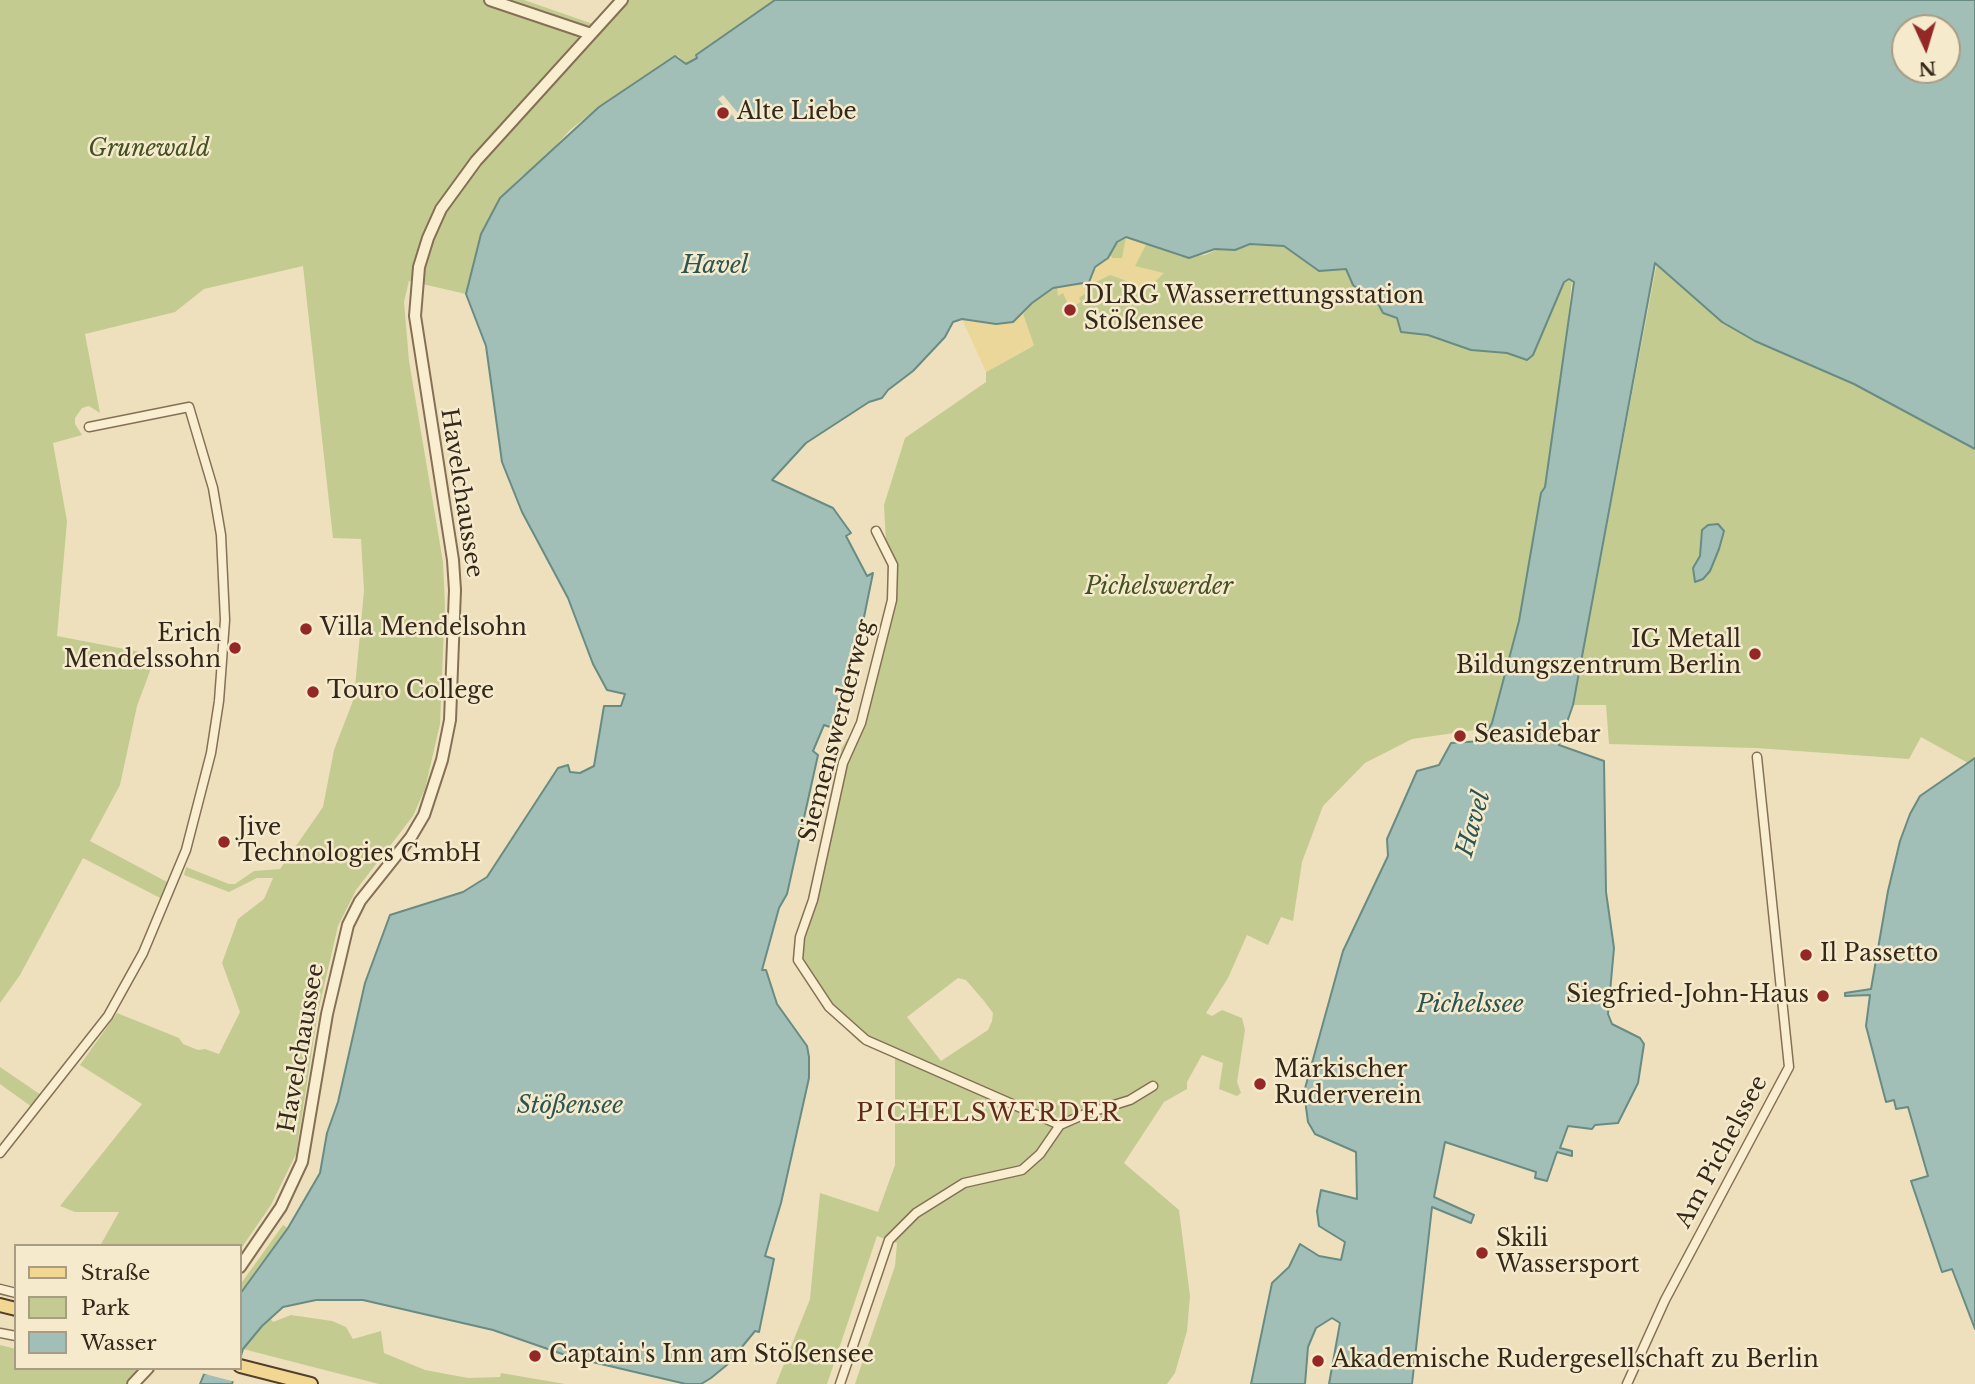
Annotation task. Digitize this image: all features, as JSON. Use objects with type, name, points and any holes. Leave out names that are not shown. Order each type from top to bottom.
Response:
[{"type":"main road","points":[[242,1367],[311,1384]]},
{"type":"street","points":[[490,0],[591,34]]},
{"type":"street","name":"Havelchaussee","points":[[242,1264],[281,1208],[302,1162],[327,1014],[348,925],[360,901],[411,837],[424,815],[442,760],[450,720],[455,590],[415,316],[422,258],[437,218],[457,183],[622,0]]},
{"type":"street","points":[[0,1153],[108,1016],[143,953],[190,840],[211,753],[219,701],[225,620],[221,535],[213,488],[189,407],[89,427]]},
{"type":"street","name":"Siemenswerderweg","points":[[876,531],[893,565],[892,600],[861,723],[843,763],[813,900],[800,937],[798,960],[829,1007],[866,1040],[1060,1125]]},
{"type":"street","name":"Am Pichelssee","points":[[1627,1384],[1668,1293],[1788,1067],[1757,757]]},
{"type":"street","points":[[840,1384],[889,1240],[916,1213],[945,1192],[976,1178],[1022,1170],[1040,1154],[1060,1125],[1130,1100],[1153,1086]]},
{"type":"street","points":[[133,1384],[146,1370]]},
{"type":"green space","name":"Grunewald","points":[[0,0],[524,0],[593,24],[613,0],[775,0],[697,55],[700,57],[686,64],[678,56],[599,107],[570,130],[540,163],[500,198],[481,234],[466,294],[409,281],[404,302],[409,361],[443,562],[445,605],[440,724],[425,789],[413,816],[356,890],[338,926],[318,1012],[296,1154],[271,1205],[242,1247],[242,1244],[101,1244],[119,1212],[75,1212],[60,1206],[142,1104],[80,1065],[117,1013],[179,1038],[183,1044],[219,1054],[240,1012],[222,963],[238,919],[264,899],[273,878],[257,878],[229,892],[184,875],[186,867],[229,884],[235,884],[254,871],[280,869],[323,807],[334,750],[354,698],[364,591],[361,539],[333,538],[303,266],[204,289],[175,312],[85,334],[100,413],[89,406],[82,408],[75,418],[75,424],[82,435],[53,443],[67,521],[57,636],[156,655],[137,706],[120,785],[90,841],[169,883],[162,899],[83,858],[20,975],[0,1003]]},
{"type":"green space","name":"Pichelswerder","points":[[1126,237],[1182,257],[1205,255],[1219,249],[1235,250],[1257,243],[1284,246],[1315,269],[1346,269],[1353,285],[1373,294],[1383,313],[1397,318],[1401,332],[1428,335],[1471,350],[1507,353],[1527,360],[1533,355],[1564,282],[1572,279],[1564,362],[1545,487],[1541,493],[1519,621],[1492,723],[1482,741],[1475,730],[1412,739],[1365,763],[1323,806],[1302,862],[1293,921],[1281,917],[1268,945],[1247,935],[1228,978],[1206,1013],[1212,1016],[1222,1010],[1242,1018],[1245,1030],[1237,1082],[1241,1093],[1237,1096],[1219,1089],[1223,1063],[1202,1055],[1187,1082],[1187,1089],[1164,1102],[1124,1163],[1179,1210],[1190,1296],[1187,1331],[1175,1373],[1167,1384],[855,1384],[895,1266],[897,1243],[877,1236],[827,1384],[776,1384],[810,1299],[820,1193],[878,1212],[895,1165],[895,1057],[859,1042],[813,992],[794,957],[797,933],[809,901],[841,749],[858,723],[889,601],[884,505],[905,438],[986,382],[986,372],[1033,346],[1023,314],[1032,303]],"holes":[[[958,978],[966,980],[993,1013],[992,1021],[988,1030],[941,1061],[907,1017]]]},
{"type":"green space","points":[[1657,262],[1723,323],[1854,384],[1975,449],[1975,758],[1968,763],[1921,737],[1909,759],[1756,748],[1609,744],[1606,705],[1573,705]]},
{"type":"green space","points":[[0,1067],[41,1095],[32,1107],[0,1084]]},
{"type":"green space","points":[[283,1225],[288,1228],[242,1291],[242,1282]]},
{"type":"green space","points":[[291,1315],[332,1321],[346,1327],[353,1339],[381,1331],[384,1353],[425,1370],[468,1378],[500,1377],[501,1373],[565,1384],[379,1384],[243,1349],[270,1318],[273,1322]]},
{"type":"green space","points":[[0,1345],[14,1348],[14,1370],[140,1370],[128,1384],[0,1384]]},
{"type":"sand","points":[[1126,237],[1147,243],[1135,266],[1164,273],[1140,296],[1132,283],[1110,275],[1084,288],[1086,293],[1079,298],[1081,302],[1075,305],[1073,302],[1068,304],[1063,293],[1058,296],[1057,286],[1080,285],[1091,280],[1095,267],[1110,255],[1113,258],[1122,258]]},
{"type":"sand","points":[[1023,314],[1034,345],[986,372],[962,319],[1005,324]]},
{"type":"water","points":[[775,0],[1975,0],[1975,449],[1854,384],[1755,341],[1722,322],[1655,263],[1573,705],[1559,745],[1604,761],[1606,892],[1614,948],[1608,1014],[1612,1024],[1640,1038],[1644,1044],[1638,1083],[1618,1123],[1595,1125],[1592,1129],[1568,1126],[1560,1148],[1572,1151],[1572,1156],[1557,1152],[1547,1181],[1535,1178],[1536,1172],[1445,1142],[1434,1197],[1474,1215],[1471,1223],[1432,1207],[1412,1384],[1329,1384],[1340,1323],[1332,1318],[1316,1328],[1308,1347],[1305,1384],[1251,1384],[1272,1283],[1289,1267],[1300,1244],[1319,1256],[1341,1260],[1345,1242],[1319,1226],[1317,1211],[1321,1190],[1357,1199],[1356,1152],[1315,1134],[1308,1122],[1304,1092],[1343,951],[1388,856],[1387,839],[1417,771],[1439,765],[1451,743],[1482,741],[1492,723],[1519,621],[1541,493],[1545,487],[1574,282],[1569,279],[1564,282],[1533,355],[1527,360],[1507,353],[1471,350],[1428,335],[1401,332],[1397,318],[1383,313],[1373,294],[1362,292],[1353,285],[1346,269],[1319,271],[1284,246],[1250,244],[1235,250],[1215,249],[1189,258],[1126,237],[1117,242],[1108,258],[1095,267],[1089,282],[1053,288],[1032,303],[1013,322],[996,324],[962,319],[953,322],[945,337],[913,371],[882,398],[869,402],[806,443],[772,480],[833,508],[851,533],[846,536],[867,576],[873,573],[863,622],[835,724],[833,728],[824,725],[813,751],[818,755],[787,894],[779,908],[762,970],[766,970],[777,1004],[807,1046],[809,1078],[781,1203],[765,1256],[774,1259],[759,1332],[755,1331],[728,1364],[701,1384],[686,1384],[571,1357],[493,1330],[363,1300],[316,1300],[283,1307],[262,1326],[242,1352],[242,1291],[288,1228],[320,1173],[327,1133],[338,1102],[365,983],[390,915],[463,892],[487,877],[558,768],[568,765],[570,772],[580,773],[594,766],[604,706],[621,706],[625,694],[607,690],[593,664],[568,598],[522,512],[502,462],[486,346],[466,294],[481,234],[500,198],[599,107],[675,56],[686,64]]},
{"type":"water","points":[[1718,524],[1724,531],[1719,549],[1710,571],[1703,579],[1695,582],[1693,568],[1700,556],[1702,530],[1708,525]]},
{"type":"water","points":[[1975,758],[1975,1329],[1952,1269],[1942,1272],[1911,1181],[1928,1176],[1908,1107],[1896,1109],[1894,1100],[1886,1102],[1866,1026],[1870,995],[1845,996],[1845,993],[1871,989],[1888,891],[1900,841],[1910,814],[1920,796]]},
{"type":"water","points":[[236,1370],[232,1384],[200,1384],[204,1374]]},
{"type":"pier","points":[[723,95],[743,119],[739,123],[718,99]]},
{"type":"pier","points":[[202,1370],[240,1370],[236,1382],[201,1373]]},
{"type":"place","name":"Alte Liebe","points":[[723,113]]},
{"type":"place","name":"DLRG Wasserrettungsstation Stößensee","points":[[1070,310]]},
{"type":"place","name":"Villa Mendelsohn","points":[[306,629]]},
{"type":"place","name":"Erich Mendelssohn","points":[[235,648]]},
{"type":"place","name":"IG Metall Bildungszentrum Berlin","points":[[1755,654]]},
{"type":"place","name":"Touro College","points":[[313,692]]},
{"type":"place","name":"Seasidebar","points":[[1460,736]]},
{"type":"place","name":"Jive Technologies GmbH","points":[[224,842]]},
{"type":"place","name":"Il Passetto","points":[[1806,955]]},
{"type":"place","name":"Siegfried-John-Haus","points":[[1823,996]]},
{"type":"place","name":"Märkischer Ruderverein","points":[[1260,1084]]},
{"type":"place","name":"Skili Wassersport","points":[[1482,1253]]},
{"type":"place","name":"Captain's Inn am Stößensee","points":[[535,1356]]},
{"type":"place","name":"Akademische Rudergesellschaft zu Berlin","points":[[1318,1361]]},
{"type":"district","name":"PICHELSWERDER","points":[[989,1114]]},
{"type":"water label","name":"Havel","points":[[715,266]]},
{"type":"water label","name":"Havel","points":[[1474,824]]},
{"type":"water label","name":"Pichelssee","points":[[1470,1005]]},
{"type":"water label","name":"Stößensee","points":[[570,1106]]}]
